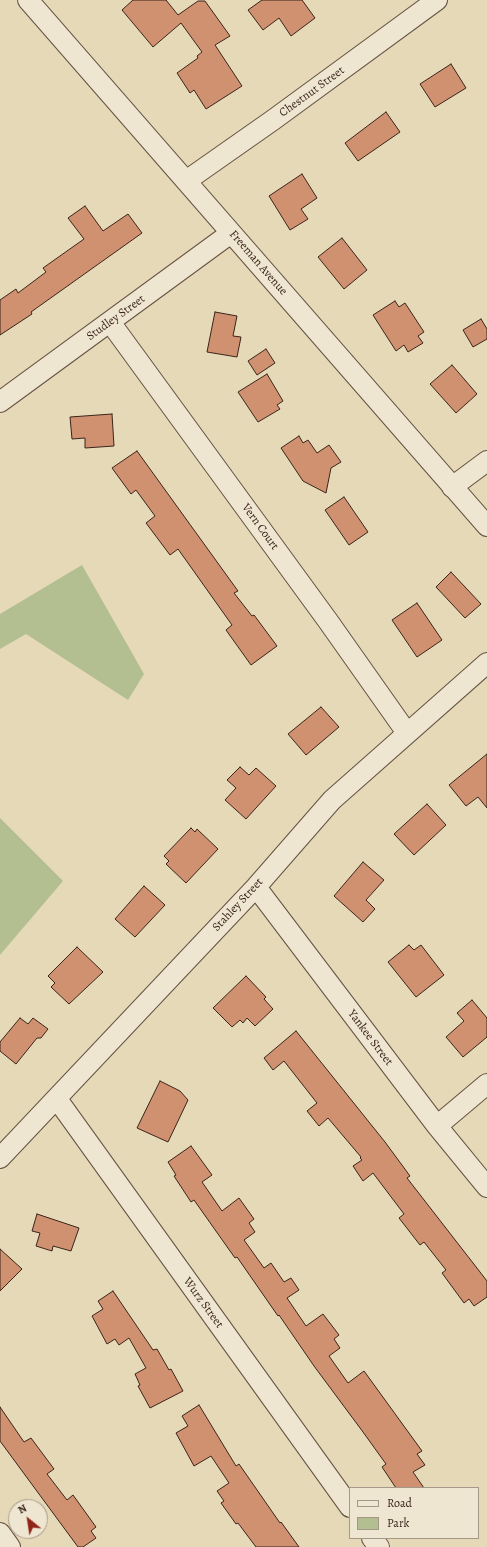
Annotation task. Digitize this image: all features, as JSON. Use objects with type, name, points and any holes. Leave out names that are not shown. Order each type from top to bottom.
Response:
[{"type":"street","name":"Freeman Avenue","points":[[28,0],[487,526]]},
{"type":"street","name":"Chestnut Street","points":[[186,182],[437,0]]},
{"type":"street","name":"Studley Street","points":[[0,402],[231,233]]},
{"type":"street","name":"Vern Court","points":[[110,322],[328,620],[407,733]]},
{"type":"street","points":[[452,487],[487,461]]},
{"type":"street","name":"Stahley Street","points":[[0,1158],[256,887],[332,800],[487,663]]},
{"type":"street","name":"Yankee Street","points":[[256,887],[437,1126],[487,1187]]},
{"type":"street","points":[[437,1126],[487,1084]]},
{"type":"street","name":"Wurz Street","points":[[57,1099],[349,1506]]},
{"type":"street","points":[[0,1533],[10,1547]]},
{"type":"street","points":[[373,1539],[379,1547]]},
{"type":"green space","points":[[82,565],[144,674],[128,700],[26,634],[0,649],[0,614]]},
{"type":"green space","points":[[0,818],[63,881],[0,955]]},
{"type":"building","points":[[133,0],[166,0],[178,15],[198,1],[205,1],[230,36],[215,45],[242,86],[206,109],[194,90],[190,93],[177,73],[198,58],[197,56],[202,52],[181,23],[153,47],[122,10]]},
{"type":"building","points":[[262,0],[302,0],[315,18],[291,36],[279,18],[263,30],[248,10]]},
{"type":"building","points":[[451,64],[466,88],[435,107],[420,84]]},
{"type":"building","points":[[386,112],[400,132],[358,161],[345,143]]},
{"type":"building","points":[[302,174],[317,198],[301,209],[308,219],[290,230],[269,196]]},
{"type":"building","points":[[85,206],[103,231],[128,214],[142,233],[31,312],[32,314],[0,335],[0,300],[16,289],[18,293],[46,272],[43,268],[84,239],[68,218]]},
{"type":"building","points":[[342,238],[367,270],[344,289],[318,257]]},
{"type":"building","points":[[395,301],[399,307],[405,303],[424,332],[418,336],[423,343],[408,352],[404,345],[396,351],[373,315]]},
{"type":"building","points":[[215,312],[237,316],[233,336],[241,337],[237,357],[207,352]]},
{"type":"building","points":[[481,319],[487,329],[487,339],[473,347],[463,330]]},
{"type":"building","points":[[266,349],[275,363],[257,375],[248,361]]},
{"type":"building","points":[[452,365],[477,394],[456,413],[430,384]]},
{"type":"building","points":[[267,374],[283,401],[277,405],[280,409],[258,422],[238,392]]},
{"type":"building","points":[[112,414],[114,446],[85,448],[85,438],[72,439],[70,417]]},
{"type":"building","points":[[299,436],[303,443],[308,440],[317,453],[329,445],[341,462],[331,468],[326,493],[303,481],[281,448]]},
{"type":"building","points":[[137,451],[238,591],[234,593],[252,616],[254,615],[277,646],[251,665],[226,630],[232,625],[178,549],[170,555],[146,523],[155,516],[136,490],[131,494],[112,468]]},
{"type":"building","points":[[344,497],[368,532],[349,545],[325,510]]},
{"type":"building","points":[[451,572],[481,604],[465,618],[436,587]]},
{"type":"building","points":[[417,603],[442,640],[417,657],[392,620]]},
{"type":"building","points":[[321,707],[339,727],[306,755],[288,734]]},
{"type":"building","points":[[487,754],[487,808],[478,797],[466,806],[449,785]]},
{"type":"building","points":[[240,767],[249,775],[256,768],[276,786],[246,819],[225,800],[236,788],[227,780]]},
{"type":"building","points":[[427,804],[446,825],[414,855],[394,834]]},
{"type":"building","points":[[191,828],[195,832],[197,829],[218,849],[186,883],[166,864],[169,861],[164,856]]},
{"type":"building","points":[[363,862],[384,880],[366,900],[375,909],[363,922],[334,896]]},
{"type":"building","points":[[144,886],[165,905],[135,937],[115,919]]},
{"type":"building","points":[[409,945],[414,950],[421,945],[444,975],[416,997],[388,962]]},
{"type":"building","points":[[77,947],[103,972],[69,1004],[51,987],[55,983],[48,976]]},
{"type":"building","points":[[246,976],[266,997],[264,999],[273,1009],[255,1026],[247,1018],[243,1023],[240,1020],[232,1027],[213,1008]]},
{"type":"building","points":[[472,1000],[487,1018],[487,1037],[463,1057],[446,1037],[464,1021],[457,1013]]},
{"type":"building","points":[[20,1018],[28,1024],[33,1018],[48,1029],[41,1038],[37,1038],[16,1064],[0,1051],[0,1042]]},
{"type":"building","points":[[296,1031],[385,1142],[410,1176],[407,1178],[487,1281],[487,1297],[474,1306],[469,1299],[464,1303],[442,1273],[446,1270],[424,1242],[420,1245],[399,1218],[404,1214],[373,1173],[363,1181],[353,1166],[362,1160],[360,1158],[361,1157],[328,1118],[319,1126],[307,1111],[317,1103],[284,1061],[273,1070],[264,1058]]},
{"type":"building","points":[[160,1081],[180,1091],[188,1100],[168,1142],[137,1128]]},
{"type":"building","points":[[191,1146],[212,1175],[202,1182],[222,1211],[239,1198],[254,1219],[249,1223],[255,1232],[244,1240],[264,1268],[271,1263],[284,1282],[291,1278],[299,1290],[287,1298],[306,1326],[323,1314],[339,1335],[334,1339],[340,1348],[329,1356],[348,1383],[364,1371],[422,1451],[417,1454],[425,1465],[413,1472],[423,1487],[395,1487],[382,1467],[386,1464],[237,1257],[235,1258],[194,1200],[191,1202],[174,1176],[176,1175],[168,1162]]},
{"type":"building","points":[[37,1214],[79,1228],[71,1251],[53,1246],[52,1251],[36,1246],[40,1233],[32,1231]]},
{"type":"building","points":[[0,1249],[22,1269],[0,1291]]},
{"type":"building","points":[[113,1291],[153,1350],[157,1349],[169,1370],[171,1369],[183,1391],[150,1408],[138,1386],[140,1385],[135,1374],[146,1368],[129,1338],[119,1345],[115,1339],[107,1344],[92,1316],[103,1309],[98,1301]]},
{"type":"building","points":[[199,1405],[236,1466],[239,1464],[280,1523],[281,1522],[299,1547],[256,1547],[238,1523],[236,1524],[221,1503],[224,1501],[217,1491],[229,1483],[211,1456],[194,1466],[176,1433],[188,1426],[182,1416]]},
{"type":"building","points":[[0,1407],[24,1442],[31,1438],[54,1469],[47,1474],[67,1500],[73,1495],[96,1527],[91,1531],[96,1538],[83,1547],[78,1547],[48,1506],[48,1499],[43,1499],[0,1441]]}]
